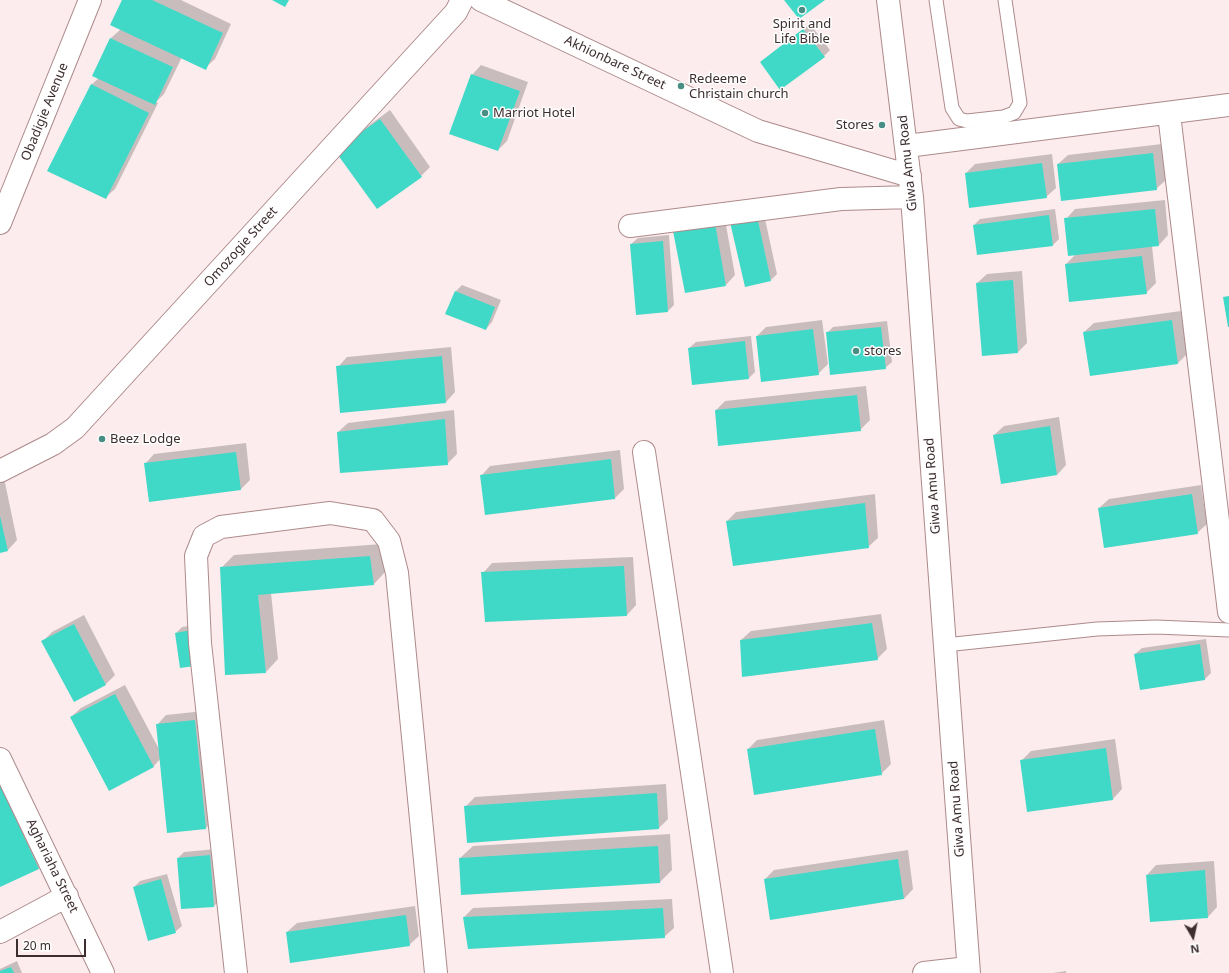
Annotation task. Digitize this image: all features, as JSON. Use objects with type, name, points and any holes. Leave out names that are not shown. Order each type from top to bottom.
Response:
[{"type":"street","name":"Obadigie Avenue","points":[[0,223],[90,0]]},
{"type":"street","name":"Omozogie Street","points":[[0,472],[53,444],[75,428],[450,18],[462,0]]},
{"type":"street","name":"Akhionbare Street","points":[[481,0],[758,131],[911,186]]},
{"type":"street","name":"Giwa Amu Road","points":[[888,0],[911,186],[968,971]]},
{"type":"street","points":[[906,146],[1169,114],[1229,105]]},
{"type":"street","points":[[1169,114],[1223,513],[1229,612]]},
{"type":"street","points":[[630,226],[841,199],[911,186]]},
{"type":"street","points":[[644,452],[722,973]]},
{"type":"street","points":[[236,973],[200,643],[196,556],[204,536],[220,527],[330,513],[373,520],[389,541],[397,573],[436,973]]},
{"type":"street","name":"Aghariaha Street","points":[[0,759],[104,973]]},
{"type":"street","points":[[0,932],[67,896]]},
{"type":"street","points":[[924,973],[968,971]]},
{"type":"lane","points":[[936,0],[952,108],[959,119],[967,121],[1003,117],[1014,113],[1020,103],[1005,0]]},
{"type":"lane","points":[[945,645],[1097,629],[1156,627],[1229,630]]},
{"type":"building","points":[[122,0],[152,0],[223,33],[206,70],[110,25]]},
{"type":"building","points":[[272,0],[289,0],[285,7]]},
{"type":"building","name":"Spirit and Life Bible","points":[[784,0],[825,0],[799,19]]},
{"type":"building","points":[[803,29],[825,57],[780,90],[760,62]]},
{"type":"building","points":[[110,38],[173,67],[155,105],[92,76]]},
{"type":"building","name":"Marriot Hotel","points":[[471,74],[520,91],[498,151],[449,134]]},
{"type":"building","points":[[91,84],[149,113],[106,199],[47,171]]},
{"type":"building","points":[[380,119],[422,177],[377,209],[335,151]]},
{"type":"building","points":[[1153,153],[1157,190],[1061,201],[1057,164]]},
{"type":"building","points":[[1042,163],[1047,198],[969,208],[965,173]]},
{"type":"building","points":[[1155,209],[1159,246],[1068,256],[1064,218]]},
{"type":"building","points":[[1049,215],[1053,246],[977,255],[973,225]]},
{"type":"building","points":[[757,216],[771,281],[745,287],[730,222]]},
{"type":"building","points":[[715,223],[726,286],[685,293],[673,231]]},
{"type":"building","points":[[663,241],[668,312],[636,315],[630,244]]},
{"type":"building","points":[[1142,256],[1147,294],[1069,302],[1065,264]]},
{"type":"building","points":[[1013,280],[1018,353],[982,356],[976,283]]},
{"type":"building","points":[[455,291],[495,307],[486,330],[445,314]]},
{"type":"building","points":[[1229,296],[1229,327],[1228,327],[1223,297]]},
{"type":"building","points":[[1172,320],[1178,364],[1090,376],[1083,332]]},
{"type":"building","name":"stores","points":[[881,327],[886,369],[830,375],[826,332]]},
{"type":"building","points":[[813,329],[819,375],[761,382],[756,336]]},
{"type":"building","points":[[745,341],[749,379],[692,385],[688,348]]},
{"type":"building","points":[[442,356],[446,403],[340,413],[336,366]]},
{"type":"building","points":[[857,395],[861,431],[718,446],[715,410]]},
{"type":"building","points":[[445,419],[448,465],[340,473],[337,432]]},
{"type":"building","points":[[1050,426],[1057,475],[1001,484],[993,435]]},
{"type":"building","points":[[236,452],[241,490],[149,502],[144,463]]},
{"type":"building","points":[[611,459],[615,499],[485,515],[480,475]]},
{"type":"building","points":[[1192,494],[1198,534],[1104,548],[1098,508]]},
{"type":"building","points":[[865,503],[869,548],[733,566],[726,521]]},
{"type":"building","points":[[0,516],[8,551],[0,553]]},
{"type":"building","points":[[370,556],[374,585],[258,595],[266,673],[225,675],[220,567]]},
{"type":"building","points":[[624,566],[627,616],[485,622],[481,572]]},
{"type":"building","points":[[872,623],[878,660],[742,677],[740,640]]},
{"type":"building","points":[[74,624],[106,685],[74,702],[41,641]]},
{"type":"building","points":[[197,629],[202,665],[180,668],[175,633]]},
{"type":"building","points":[[1200,644],[1205,680],[1140,690],[1134,654]]},
{"type":"building","points":[[115,694],[154,767],[109,791],[70,717]]},
{"type":"building","points":[[195,720],[206,829],[167,833],[156,724]]},
{"type":"building","points":[[875,729],[882,775],[754,795],[747,749]]},
{"type":"building","points":[[1106,748],[1113,800],[1027,812],[1020,760]]},
{"type":"building","points":[[0,785],[39,869],[0,887]]},
{"type":"building","points":[[657,793],[659,829],[467,843],[464,806]]},
{"type":"building","points":[[658,846],[660,883],[461,895],[459,858]]},
{"type":"building","points":[[210,855],[214,907],[181,909],[177,858]]},
{"type":"building","points":[[898,859],[904,899],[770,920],[764,879]]},
{"type":"building","points":[[1205,870],[1208,918],[1150,922],[1146,875]]},
{"type":"building","points":[[161,879],[176,933],[148,941],[133,887]]},
{"type":"building","points":[[663,908],[665,938],[468,949],[463,917]]},
{"type":"building","points":[[406,915],[410,946],[290,963],[286,932]]},
{"type":"building","points":[[11,967],[14,973],[0,973],[0,971]]},
{"type":"place","name":"Spirit and Life Bible","points":[[802,10]]},
{"type":"place","name":"Redeeme Christain church","points":[[681,86]]},
{"type":"place","name":"Marriot Hotel","points":[[485,113]]},
{"type":"place","name":"Stores","points":[[882,125]]},
{"type":"place","name":"stores","points":[[856,351]]},
{"type":"place","name":"Beez Lodge","points":[[102,439]]}]
